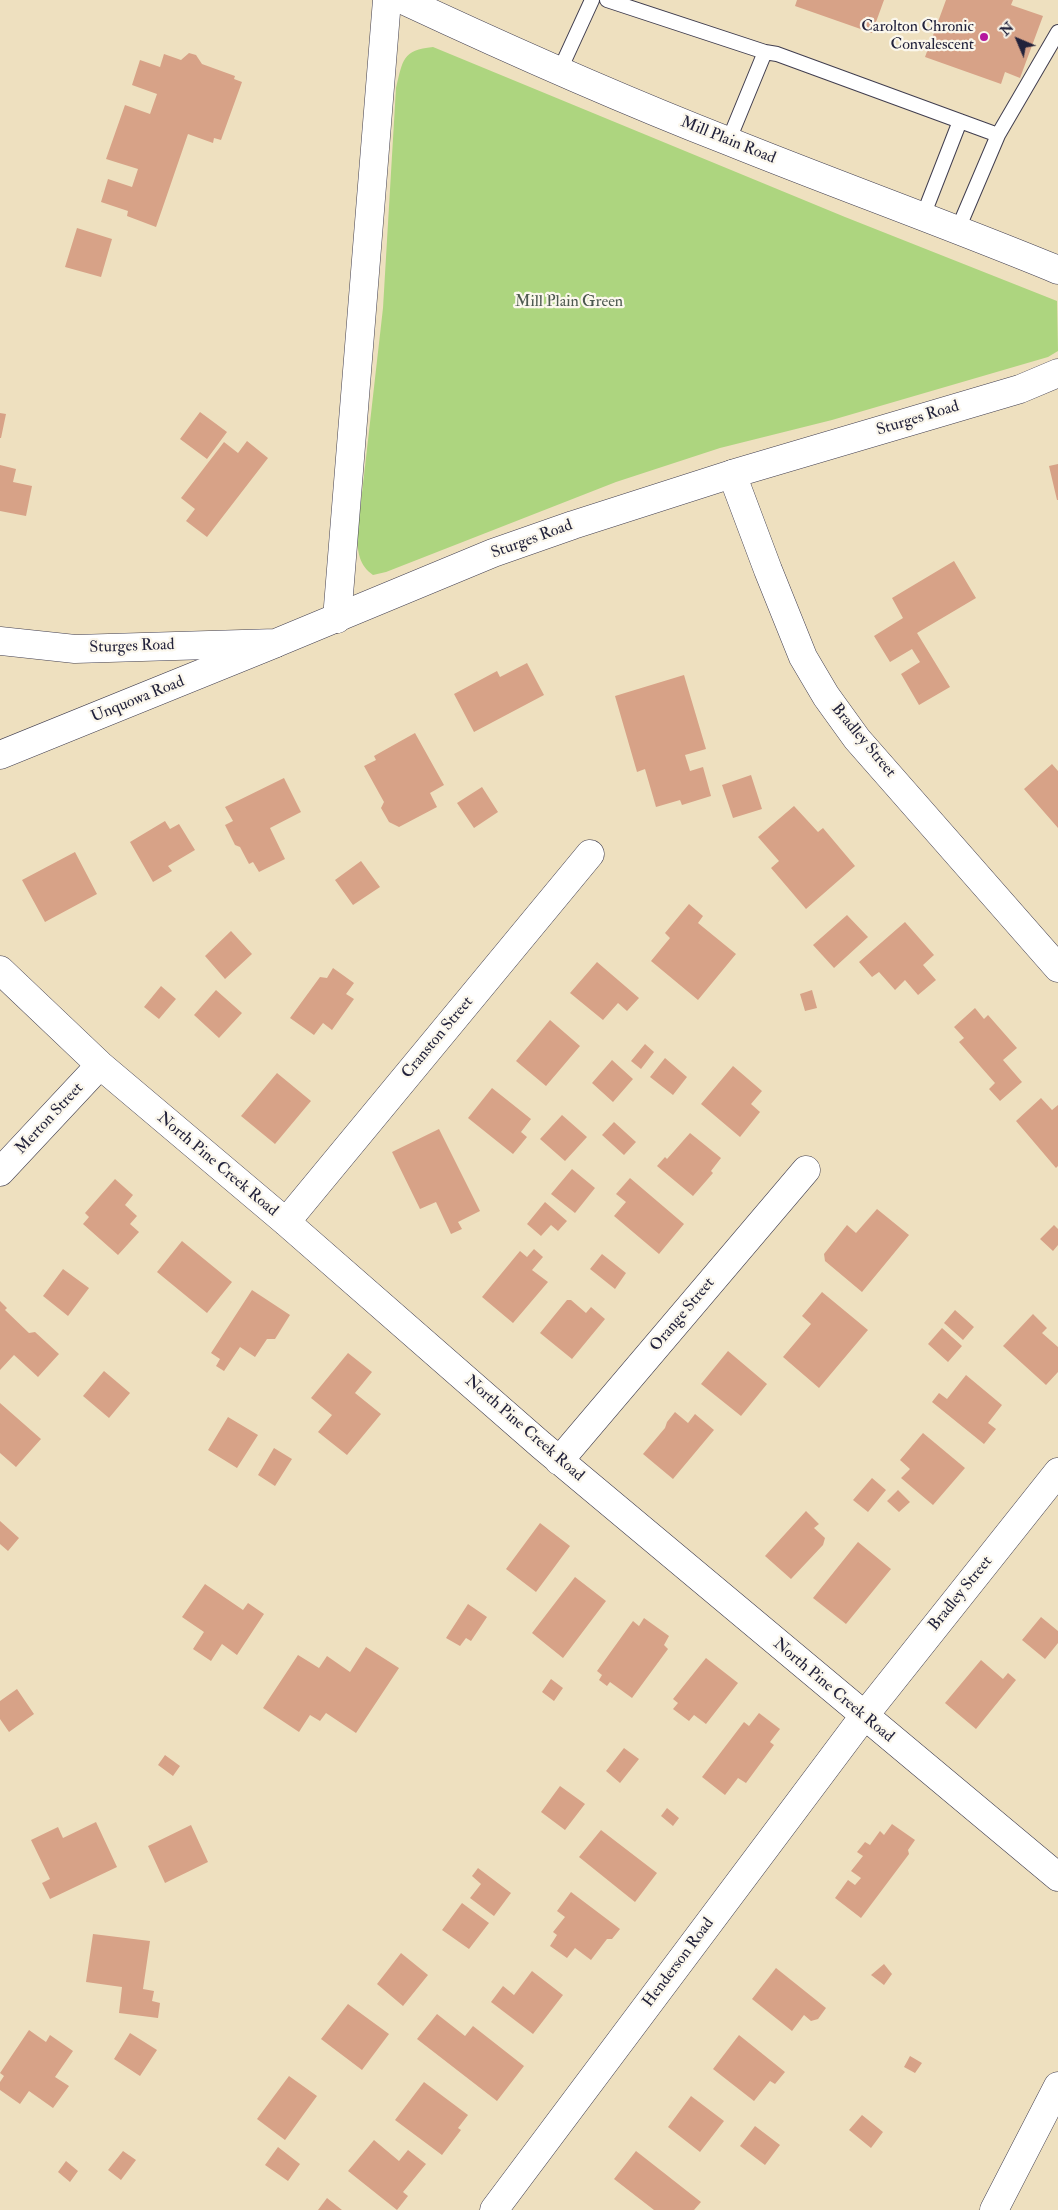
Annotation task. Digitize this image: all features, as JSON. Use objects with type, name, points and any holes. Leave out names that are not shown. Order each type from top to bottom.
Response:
[{"type":"main road","points":[[337,619],[387,0]]},
{"type":"main road","name":"Mill Plain Road","points":[[402,0],[558,72],[728,142],[958,229],[1058,270]]},
{"type":"main road","name":"Sturges Road","points":[[0,641],[75,649],[276,643],[493,553],[573,525],[732,474],[1020,389],[1058,373]]},
{"type":"main road","name":"Bradley Street","points":[[732,474],[803,657],[826,696],[857,739],[1058,968]]},
{"type":"main road","name":"Unquowa Road","points":[[0,755],[276,643]]},
{"type":"main road","name":"Cranston Street","points":[[286,1222],[590,854]]},
{"type":"main road","name":"North Pine Creek Road","points":[[0,970],[100,1066],[286,1222],[560,1461],[1058,1877]]},
{"type":"main road","name":"Merton Street","points":[[0,1172],[100,1066]]},
{"type":"main road","name":"Orange Street","points":[[560,1461],[806,1170]]},
{"type":"main road","name":"Bradley Street","points":[[864,1716],[1058,1472]]},
{"type":"main road","name":"Henderson Road","points":[[494,2210],[864,1716]]},
{"type":"main road","points":[[994,2210],[1058,2086]]},
{"type":"lane","points":[[558,72],[592,0]]},
{"type":"lane","points":[[607,0],[765,52],[777,54],[998,135]]},
{"type":"lane","points":[[958,229],[998,135],[1058,32]]},
{"type":"lane","points":[[728,142],[765,52]]},
{"type":"lane","points":[[923,216],[960,121]]},
{"type":"green space","name":"Mill Plain Green","points":[[433,47],[845,217],[1057,301],[1058,351],[1048,357],[832,420],[720,448],[616,482],[386,572],[373,575],[362,563],[357,537],[383,308],[396,88],[400,70],[406,58],[415,51]]},
{"type":"building","name":"Carolton Chronic Convalescent","points":[[797,0],[884,0],[872,33],[795,6]]},
{"type":"building","name":"Carolton Chronic Convalescent","points":[[946,0],[1013,0],[1011,5],[1043,16],[1020,78],[1005,72],[1001,84],[925,57]]},
{"type":"building","points":[[189,53],[196,55],[202,64],[235,76],[234,79],[242,82],[221,140],[214,138],[213,143],[188,134],[156,227],[127,216],[128,211],[101,202],[108,179],[132,187],[138,169],[106,159],[125,105],[150,114],[157,94],[132,85],[140,60],[160,67],[164,54],[181,60]]},
{"type":"building","points":[[77,228],[112,239],[101,277],[65,267]]},
{"type":"building","points":[[200,412],[227,432],[207,459],[180,439]]},
{"type":"building","points":[[0,413],[6,414],[1,438],[0,438]]},
{"type":"building","points":[[247,441],[268,458],[207,537],[186,521],[195,509],[181,498],[224,442],[238,453]]},
{"type":"building","points":[[1058,464],[1058,500],[1057,500],[1049,466]]},
{"type":"building","points":[[0,465],[16,469],[13,482],[32,486],[26,516],[0,511]]},
{"type":"building","points":[[954,561],[976,598],[917,633],[950,687],[919,705],[901,674],[920,662],[912,649],[890,662],[874,636],[903,618],[892,598]]},
{"type":"building","points":[[527,663],[544,695],[474,732],[454,694],[497,671],[500,677]]},
{"type":"building","points":[[684,675],[706,749],[685,755],[690,771],[703,767],[711,796],[682,805],[680,800],[656,807],[645,769],[637,772],[615,696]]},
{"type":"building","points":[[415,733],[444,785],[430,793],[437,807],[399,827],[389,822],[381,808],[384,802],[364,766],[376,760],[374,756]]},
{"type":"building","points":[[1052,764],[1058,771],[1058,828],[1024,789]]},
{"type":"building","points":[[751,775],[762,809],[733,818],[722,785]]},
{"type":"building","points":[[284,778],[301,812],[270,828],[285,859],[259,872],[253,862],[249,864],[240,847],[235,845],[225,825],[233,821],[225,807]]},
{"type":"building","points":[[482,787],[498,812],[474,828],[457,803]]},
{"type":"building","points":[[794,806],[818,832],[823,828],[855,866],[806,909],[771,868],[779,861],[758,837]]},
{"type":"building","points":[[165,821],[170,829],[179,824],[195,850],[168,866],[172,871],[153,882],[130,842]]},
{"type":"building","points":[[75,852],[97,894],[45,922],[22,880]]},
{"type":"building","points":[[361,861],[380,887],[353,905],[335,880]]},
{"type":"building","points":[[689,904],[703,916],[698,923],[736,954],[698,1000],[651,961],[670,938],[665,933]]},
{"type":"building","points":[[847,915],[868,937],[834,968],[813,945]]},
{"type":"building","points":[[905,922],[934,955],[923,965],[936,980],[918,995],[905,980],[895,990],[879,972],[872,977],[859,962]]},
{"type":"building","points":[[231,931],[252,954],[225,979],[205,956]]},
{"type":"building","points":[[597,962],[639,998],[627,1011],[618,1003],[603,1020],[570,993]]},
{"type":"building","points":[[333,968],[354,983],[346,994],[354,999],[332,1030],[323,1023],[314,1035],[290,1018],[320,977],[327,978]]},
{"type":"building","points":[[161,986],[176,999],[159,1019],[144,1007]]},
{"type":"building","points":[[216,990],[242,1013],[219,1038],[194,1015]]},
{"type":"building","points":[[812,990],[817,1008],[805,1011],[800,994]]},
{"type":"building","points":[[975,1008],[984,1019],[988,1015],[1017,1048],[1003,1060],[1022,1082],[1000,1101],[989,1089],[995,1083],[959,1042],[964,1038],[954,1027]]},
{"type":"building","points":[[550,1020],[580,1046],[546,1086],[516,1061]]},
{"type":"building","points":[[645,1044],[654,1052],[641,1069],[631,1061]]},
{"type":"building","points":[[665,1058],[687,1077],[673,1095],[650,1077]]},
{"type":"building","points":[[612,1060],[633,1079],[613,1102],[592,1083]]},
{"type":"building","points":[[733,1066],[762,1091],[751,1104],[760,1112],[740,1137],[701,1104]]},
{"type":"building","points":[[277,1073],[311,1101],[275,1144],[241,1116]]},
{"type":"building","points":[[492,1088],[531,1119],[521,1132],[527,1137],[513,1154],[468,1118]]},
{"type":"building","points":[[1041,1098],[1052,1110],[1058,1105],[1058,1166],[1056,1168],[1016,1121]]},
{"type":"building","points":[[562,1115],[587,1137],[565,1161],[540,1139]]},
{"type":"building","points":[[614,1122],[636,1142],[624,1155],[602,1135]]},
{"type":"building","points":[[439,1129],[480,1211],[458,1222],[462,1229],[451,1234],[436,1202],[420,1209],[392,1152]]},
{"type":"building","points":[[690,1133],[721,1158],[711,1171],[713,1173],[693,1196],[657,1166],[665,1157],[667,1159]]},
{"type":"building","points":[[572,1169],[595,1188],[575,1213],[551,1194]]},
{"type":"building","points":[[630,1178],[684,1224],[659,1254],[614,1216],[626,1202],[616,1194]]},
{"type":"building","points":[[115,1179],[133,1195],[125,1205],[137,1216],[130,1224],[139,1232],[118,1255],[83,1224],[89,1217],[85,1213]]},
{"type":"building","points":[[545,1202],[567,1221],[558,1231],[551,1225],[541,1236],[527,1224]]},
{"type":"building","points":[[877,1209],[909,1235],[862,1292],[825,1261],[824,1254],[847,1225],[856,1233]]},
{"type":"building","points":[[1054,1225],[1058,1229],[1058,1245],[1053,1251],[1040,1239]]},
{"type":"building","points":[[182,1241],[232,1282],[207,1313],[157,1272]]},
{"type":"building","points":[[534,1249],[543,1257],[532,1270],[548,1282],[513,1323],[482,1297],[520,1251],[527,1257]]},
{"type":"building","points":[[602,1254],[626,1273],[615,1289],[590,1269]]},
{"type":"building","points":[[63,1269],[89,1288],[68,1316],[43,1296]]},
{"type":"building","points":[[252,1290],[290,1315],[275,1339],[267,1339],[255,1357],[240,1347],[224,1371],[216,1366],[220,1359],[211,1353]]},
{"type":"building","points":[[822,1292],[868,1330],[819,1388],[783,1357],[811,1324],[802,1316]]},
{"type":"building","points":[[567,1300],[571,1300],[586,1313],[591,1307],[605,1319],[572,1359],[540,1333]]},
{"type":"building","points":[[0,1301],[7,1308],[5,1310],[29,1333],[35,1332],[59,1354],[38,1377],[14,1355],[0,1370]]},
{"type":"building","points":[[955,1310],[974,1327],[963,1340],[944,1323]]},
{"type":"building","points":[[1033,1314],[1047,1328],[1042,1333],[1058,1347],[1058,1372],[1046,1385],[1003,1346]]},
{"type":"building","points":[[942,1328],[962,1346],[948,1362],[928,1344]]},
{"type":"building","points":[[728,1351],[767,1384],[741,1416],[701,1384]]},
{"type":"building","points":[[348,1353],[372,1372],[355,1393],[381,1414],[347,1455],[318,1432],[332,1415],[311,1398]]},
{"type":"building","points":[[104,1371],[130,1393],[109,1418],[83,1396]]},
{"type":"building","points":[[966,1375],[1002,1405],[988,1423],[996,1429],[984,1444],[932,1402],[939,1393],[947,1399]]},
{"type":"building","points":[[0,1403],[41,1439],[16,1467],[0,1453]]},
{"type":"building","points":[[675,1412],[688,1423],[695,1414],[714,1430],[673,1479],[643,1454],[665,1428]]},
{"type":"building","points":[[228,1417],[258,1435],[237,1468],[208,1450]]},
{"type":"building","points":[[923,1433],[965,1468],[933,1505],[901,1478],[910,1469],[900,1460]]},
{"type":"building","points":[[274,1448],[292,1459],[275,1486],[258,1475]]},
{"type":"building","points":[[872,1478],[886,1490],[868,1512],[853,1500]]},
{"type":"building","points":[[898,1490],[910,1502],[899,1512],[887,1501]]},
{"type":"building","points":[[806,1511],[819,1524],[814,1528],[825,1538],[823,1545],[791,1579],[765,1556]]},
{"type":"building","points":[[0,1521],[19,1538],[8,1551],[0,1544]]},
{"type":"building","points":[[540,1523],[570,1546],[536,1592],[506,1569]]},
{"type":"building","points":[[858,1542],[891,1569],[846,1624],[813,1598]]},
{"type":"building","points":[[575,1577],[606,1601],[563,1658],[532,1633]]},
{"type":"building","points":[[205,1584],[243,1610],[248,1603],[264,1614],[237,1655],[222,1644],[211,1661],[193,1649],[204,1632],[182,1617]]},
{"type":"building","points":[[468,1604],[487,1617],[471,1641],[466,1638],[460,1646],[446,1638]]},
{"type":"building","points":[[1041,1617],[1058,1631],[1058,1643],[1045,1659],[1022,1640]]},
{"type":"building","points":[[644,1618],[669,1636],[664,1645],[668,1649],[632,1698],[610,1682],[607,1686],[599,1680],[602,1675],[597,1671],[633,1621],[639,1626]]},
{"type":"building","points":[[366,1647],[399,1668],[356,1733],[326,1713],[320,1721],[310,1715],[299,1732],[263,1708],[298,1655],[319,1668],[327,1656],[350,1672]]},
{"type":"building","points":[[706,1658],[738,1683],[706,1724],[694,1715],[689,1721],[673,1709],[678,1703],[673,1699]]},
{"type":"building","points":[[981,1660],[1003,1679],[1008,1673],[1016,1680],[976,1729],[945,1703]]},
{"type":"building","points":[[551,1679],[563,1688],[554,1701],[542,1692]]},
{"type":"building","points":[[17,1689],[34,1714],[9,1732],[0,1719],[0,1701]]},
{"type":"building","points":[[759,1713],[780,1729],[770,1742],[774,1745],[746,1783],[738,1778],[725,1795],[702,1777],[744,1722],[749,1726]]},
{"type":"building","points":[[624,1748],[639,1759],[620,1783],[606,1771]]},
{"type":"building","points":[[165,1755],[180,1766],[173,1776],[158,1765]]},
{"type":"building","points":[[560,1786],[585,1804],[565,1830],[541,1812]]},
{"type":"building","points":[[667,1808],[679,1818],[673,1826],[661,1816]]},
{"type":"building","points":[[96,1822],[117,1867],[50,1899],[42,1883],[50,1879],[31,1840],[58,1827],[63,1838]]},
{"type":"building","points":[[892,1824],[915,1840],[908,1850],[909,1854],[861,1918],[835,1898],[848,1880],[855,1885],[861,1878],[851,1871],[863,1856],[857,1852],[865,1842],[870,1845],[880,1831],[884,1835]]},
{"type":"building","points":[[191,1825],[208,1862],[165,1883],[148,1846]]},
{"type":"building","points":[[601,1830],[657,1873],[635,1902],[579,1857]]},
{"type":"building","points":[[478,1868],[511,1893],[494,1916],[470,1898],[481,1884],[472,1876]]},
{"type":"building","points":[[571,1892],[620,1929],[612,1939],[607,1939],[591,1960],[575,1948],[567,1958],[550,1946],[557,1935],[553,1932],[565,1917],[557,1911]]},
{"type":"building","points":[[462,1903],[489,1923],[469,1949],[442,1930]]},
{"type":"building","points":[[93,1934],[150,1941],[143,1989],[154,1991],[152,2001],[160,2003],[158,2018],[119,2013],[122,1987],[86,1982]]},
{"type":"building","points":[[401,1953],[428,1975],[403,2006],[377,1984]]},
{"type":"building","points":[[884,1964],[892,1974],[884,1985],[871,1975]]},
{"type":"building","points":[[776,1968],[826,2008],[818,2019],[811,2021],[804,2015],[792,2031],[752,1999]]},
{"type":"building","points":[[532,1971],[563,1995],[533,2034],[491,2002],[503,1986],[514,1995]]},
{"type":"building","points":[[348,2004],[389,2034],[362,2070],[321,2039]]},
{"type":"building","points":[[437,2014],[465,2036],[473,2026],[524,2066],[497,2101],[417,2039]]},
{"type":"building","points":[[29,2030],[46,2042],[50,2035],[73,2051],[55,2077],[69,2086],[53,2108],[29,2091],[20,2104],[0,2090],[0,2082],[4,2076],[0,2073]]},
{"type":"building","points":[[130,2033],[157,2050],[140,2076],[114,2059]]},
{"type":"building","points":[[739,2035],[785,2072],[775,2084],[770,2081],[754,2101],[713,2069]]},
{"type":"building","points":[[910,2056],[922,2063],[915,2073],[904,2067]]},
{"type":"building","points":[[289,2076],[317,2096],[285,2140],[257,2119]]},
{"type":"building","points":[[424,2082],[468,2115],[458,2128],[461,2130],[442,2155],[395,2120]]},
{"type":"building","points":[[691,2096],[724,2121],[700,2152],[668,2127]]},
{"type":"building","points":[[862,2115],[883,2132],[871,2148],[849,2130]]},
{"type":"building","points":[[755,2126],[780,2145],[765,2165],[740,2146]]},
{"type":"building","points":[[374,2140],[399,2161],[408,2150],[426,2164],[403,2192],[408,2196],[397,2210],[348,2171]]},
{"type":"building","points":[[278,2147],[300,2164],[288,2181],[265,2165]]},
{"type":"building","points":[[123,2151],[136,2160],[121,2180],[108,2170]]},
{"type":"building","points":[[636,2151],[701,2202],[694,2210],[654,2210],[614,2179]]},
{"type":"building","points":[[66,2161],[78,2171],[70,2182],[58,2172]]},
{"type":"building","points":[[327,2198],[342,2210],[318,2210]]},
{"type":"place","name":"Carolton Chronic Convalescent","points":[[984,37]]}]
